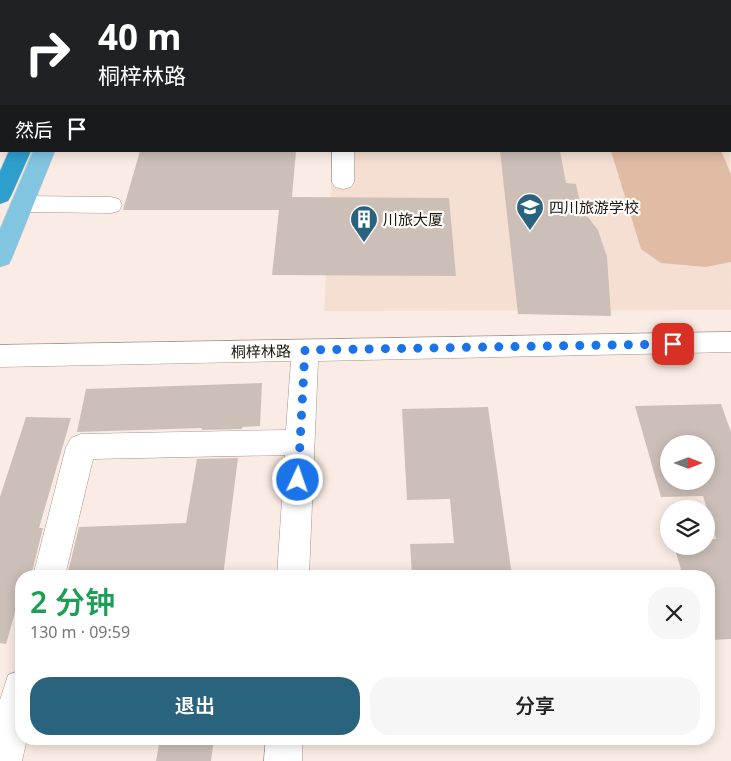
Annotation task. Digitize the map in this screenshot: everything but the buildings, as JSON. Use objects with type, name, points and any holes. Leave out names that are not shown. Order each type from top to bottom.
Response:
[{"type":"highway","points":[[0,196],[20,152]]},
{"type":"main road","points":[[0,258],[44,152]]},
{"type":"street","points":[[343,152],[343,182]]},
{"type":"street","points":[[22,204],[110,205]]},
{"type":"street","name":"桐梓林路","points":[[0,356],[731,342]]},
{"type":"street","points":[[293,570],[305,350]]},
{"type":"street","points":[[50,570],[81,447],[300,442]]},
{"type":"street","points":[[3,761],[15,712]]},
{"type":"street","points":[[283,761],[284,745]]},
{"type":"shaded area","name":"四川旅游学校","points":[[333,152],[730,152],[731,310],[324,311]]},
{"type":"shaded area","points":[[611,152],[721,152],[731,174],[731,262],[706,267],[661,263],[641,249]]},
{"type":"place","name":"四川旅游学校","points":[[530,231]]},
{"type":"place","name":"川旅大厦","points":[[364,243]]},
{"type":"route","points":[[298,480],[305,350],[673,344]]}]
